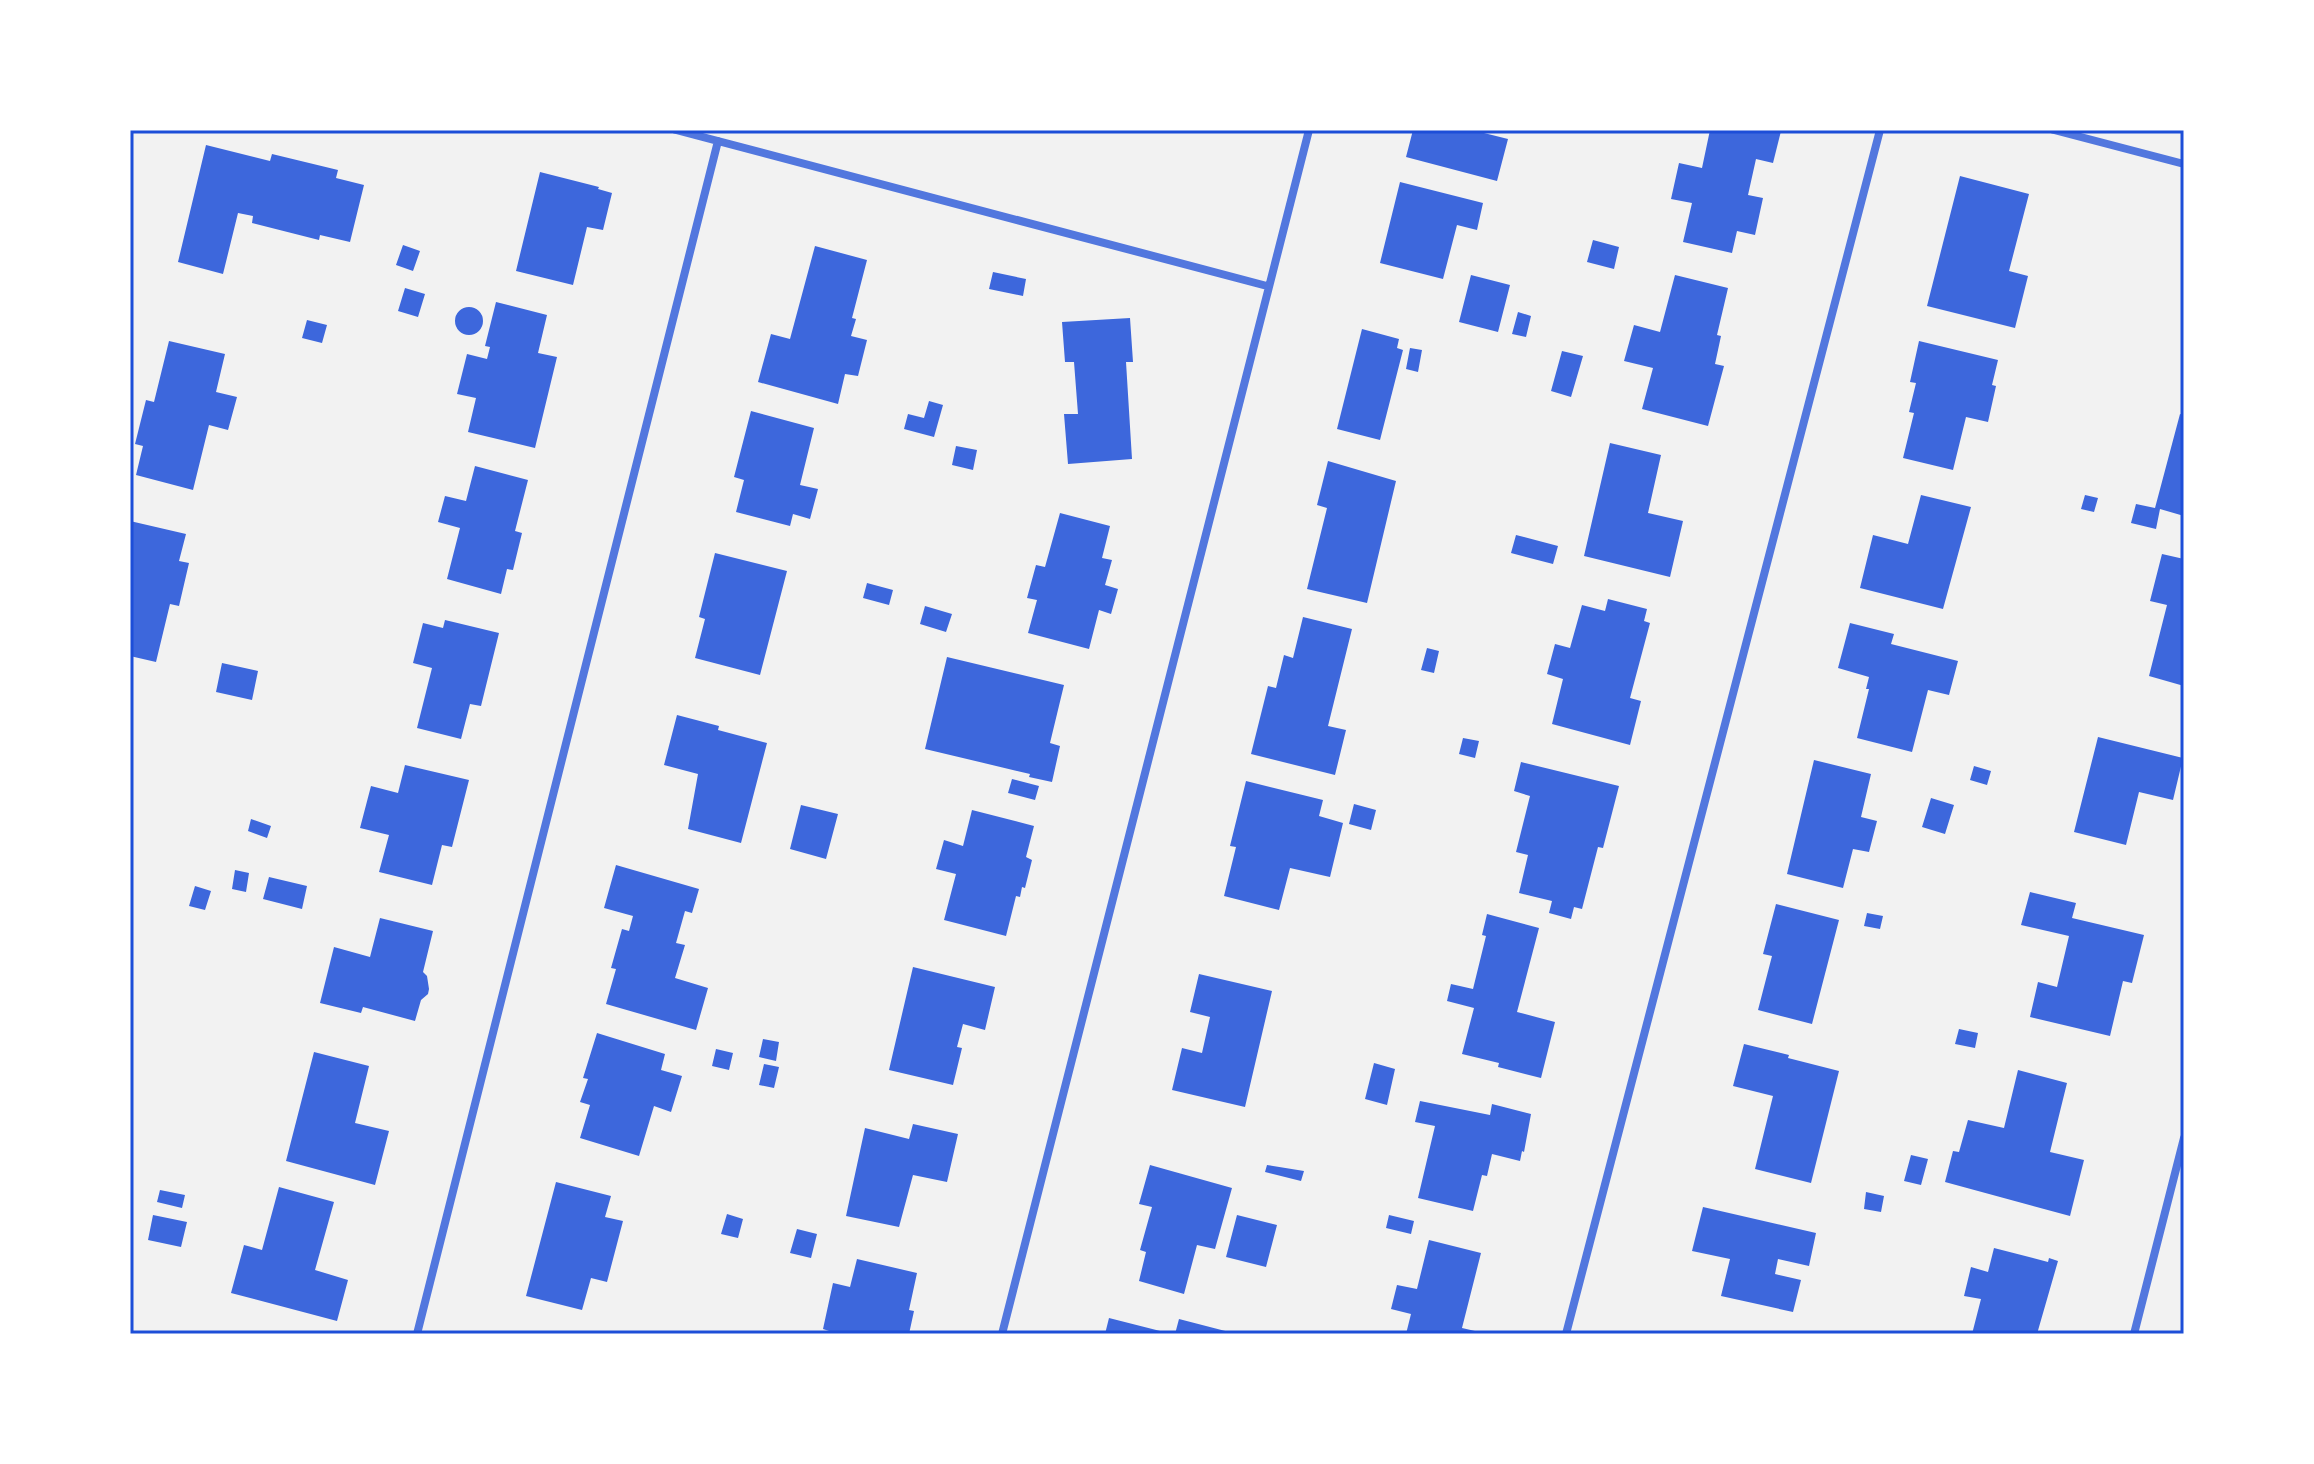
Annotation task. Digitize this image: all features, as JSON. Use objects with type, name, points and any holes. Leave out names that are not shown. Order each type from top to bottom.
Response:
[{"type":"street","points":[[676,130],[1267,286]]},
{"type":"street","points":[[1002,1334],[1309,130]]},
{"type":"street","points":[[1566,1334],[1880,130]]},
{"type":"street","points":[[2054,130],[2184,164]]},
{"type":"street","points":[[417,1334],[718,141]]},
{"type":"street","points":[[2134,1334],[2184,1138]]},
{"type":"building","points":[[1413,130],[1484,130],[1484,133],[1508,139],[1497,181],[1406,157]]},
{"type":"building","points":[[1710,130],[1781,131],[1773,163],[1756,159],[1748,195],[1763,198],[1755,235],[1737,231],[1732,253],[1683,242],[1692,203],[1671,199],[1679,163],[1702,168]]},
{"type":"building","points":[[206,145],[270,161],[272,154],[338,170],[336,178],[364,185],[350,242],[320,235],[319,240],[252,223],[253,216],[238,213],[223,274],[178,262]]},
{"type":"building","points":[[540,172],[612,193],[603,230],[587,227],[573,285],[516,271]]},
{"type":"building","points":[[1960,176],[2029,194],[2009,271],[2028,276],[2015,328],[1927,306]]},
{"type":"building","points":[[1400,182],[1483,203],[1477,230],[1457,225],[1443,279],[1380,263]]},
{"type":"building","points":[[1593,240],[1619,247],[1614,269],[1587,262]]},
{"type":"building","points":[[403,245],[420,251],[413,271],[396,265]]},
{"type":"building","points":[[815,246],[867,260],[852,318],[856,319],[851,336],[867,340],[858,376],[845,374],[838,404],[758,382],[771,334],[790,339]]},
{"type":"building","points":[[993,272],[1026,279],[1023,296],[989,289]]},
{"type":"building","points":[[1471,275],[1510,285],[1498,332],[1459,322]]},
{"type":"building","points":[[1675,275],[1728,288],[1717,335],[1721,336],[1715,364],[1724,366],[1708,426],[1642,409],[1653,368],[1624,361],[1634,325],[1660,332]]},
{"type":"building","points":[[405,288],[425,294],[418,317],[398,311]]},
{"type":"building","points":[[496,302],[547,315],[538,353],[557,357],[535,448],[468,432],[476,398],[457,394],[467,354],[487,359],[490,347],[485,346]]},
{"type":"building","points":[[469,307],[479,311],[483,321],[479,331],[469,335],[459,331],[455,321],[459,311]]},
{"type":"building","points":[[1518,312],[1531,316],[1526,337],[1512,334]]},
{"type":"building","points":[[1130,318],[1133,362],[1126,362],[1132,459],[1068,464],[1064,414],[1078,414],[1074,362],[1065,362],[1062,322]]},
{"type":"building","points":[[307,320],[327,325],[322,343],[302,338]]},
{"type":"building","points":[[1362,329],[1399,339],[1397,348],[1403,350],[1380,440],[1337,429]]},
{"type":"building","points":[[169,341],[225,354],[216,392],[237,397],[228,430],[209,425],[193,490],[136,475],[143,446],[135,444],[146,400],[154,402]]},
{"type":"building","points":[[1919,341],[1998,360],[1988,422],[1966,417],[1953,470],[1903,458],[1914,413],[1909,412],[1916,383],[1910,382]]},
{"type":"building","points":[[1410,348],[1422,350],[1418,372],[1406,369]]},
{"type":"building","points":[[1562,351],[1583,356],[1571,397],[1551,391]]},
{"type":"building","points":[[929,401],[943,405],[934,437],[904,429],[908,414],[924,418]]},
{"type":"building","points":[[751,411],[814,428],[800,485],[818,489],[810,519],[793,514],[790,526],[736,512],[744,480],[734,477]]},
{"type":"building","points":[[2180,414],[2184,415],[2184,516],[2160,509],[2156,529],[2131,523],[2136,504],[2155,508]]},
{"type":"building","points":[[1610,443],[1661,455],[1648,513],[1683,521],[1670,577],[1584,556]]},
{"type":"building","points":[[956,446],[977,450],[973,470],[952,465]]},
{"type":"building","points":[[1328,461],[1396,481],[1367,603],[1307,589],[1327,508],[1317,505]]},
{"type":"building","points":[[475,466],[528,480],[515,531],[522,533],[513,570],[507,569],[501,594],[447,579],[460,528],[438,522],[445,496],[466,501]]},
{"type":"building","points":[[1921,495],[1971,507],[1943,609],[1860,588],[1873,535],[1908,544]]},
{"type":"building","points":[[2085,495],[2098,498],[2094,512],[2081,509]]},
{"type":"building","points":[[1060,513],[1110,526],[1102,558],[1112,560],[1105,585],[1118,589],[1111,614],[1099,610],[1089,649],[1028,633],[1037,600],[1027,598],[1036,565],[1045,567]]},
{"type":"building","points":[[130,521],[186,534],[179,561],[189,563],[179,606],[170,604],[156,662],[130,656]]},
{"type":"building","points":[[1516,535],[1558,546],[1553,564],[1511,553]]},
{"type":"building","points":[[715,553],[787,571],[760,675],[695,658],[705,619],[699,617]]},
{"type":"building","points":[[2162,554],[2184,559],[2184,686],[2149,676],[2167,605],[2150,601]]},
{"type":"building","points":[[867,583],[893,590],[889,605],[863,598]]},
{"type":"building","points":[[1608,599],[1647,609],[1644,621],[1650,623],[1630,698],[1641,701],[1630,745],[1552,724],[1563,679],[1547,674],[1555,644],[1570,648],[1582,605],[1605,611]]},
{"type":"building","points":[[925,606],[952,614],[946,632],[920,624]]},
{"type":"building","points":[[1303,617],[1352,629],[1328,726],[1346,730],[1335,775],[1251,754],[1268,686],[1276,688],[1284,655],[1293,658]]},
{"type":"building","points":[[445,620],[499,633],[481,706],[470,704],[461,739],[417,728],[432,668],[413,663],[423,623],[443,628]]},
{"type":"building","points":[[1850,623],[1894,634],[1891,644],[1958,661],[1949,695],[1928,690],[1912,752],[1857,738],[1869,677],[1838,668]]},
{"type":"building","points":[[1427,648],[1439,651],[1434,673],[1421,670]]},
{"type":"building","points":[[947,657],[1064,685],[1050,743],[1060,746],[1052,782],[925,749]]},
{"type":"building","points":[[222,663],[258,671],[252,700],[216,692]]},
{"type":"building","points":[[677,715],[767,743],[741,843],[688,829],[698,774],[664,765]]},
{"type":"building","points":[[2098,737],[2183,758],[2173,800],[2139,792],[2126,845],[2074,832]]},
{"type":"building","points":[[1463,738],[1479,741],[1475,758],[1459,754]]},
{"type":"building","points":[[1814,760],[1871,774],[1861,817],[1877,821],[1869,852],[1853,849],[1843,888],[1787,874]]},
{"type":"building","points":[[1521,762],[1619,786],[1603,848],[1598,847],[1582,909],[1574,907],[1571,919],[1549,913],[1552,901],[1519,893],[1528,855],[1516,852],[1530,796],[1514,791]]},
{"type":"building","points":[[405,765],[469,780],[452,847],[442,845],[432,885],[379,872],[389,835],[360,828],[371,786],[398,793]]},
{"type":"building","points":[[1974,766],[1991,771],[1987,785],[1970,780]]},
{"type":"building","points":[[1012,779],[1039,786],[1035,800],[1008,793]]},
{"type":"building","points":[[1246,781],[1323,800],[1319,816],[1343,823],[1330,877],[1290,868],[1279,910],[1224,896],[1236,847],[1230,846]]},
{"type":"building","points":[[1931,798],[1954,805],[1945,834],[1922,827]]},
{"type":"building","points":[[1354,804],[1376,810],[1371,830],[1349,824]]},
{"type":"building","points":[[801,805],[838,814],[826,859],[790,849]]},
{"type":"building","points":[[972,810],[1034,826],[1026,857],[1032,860],[1025,888],[1022,887],[1020,897],[1016,896],[1006,936],[944,920],[956,874],[936,869],[944,840],[963,846]]},
{"type":"building","points":[[251,819],[271,826],[267,838],[248,831]]},
{"type":"building","points":[[616,865],[699,889],[692,913],[685,911],[676,943],[685,945],[675,978],[708,988],[696,1030],[606,1004],[616,969],[611,968],[622,929],[629,931],[633,916],[604,908]]},
{"type":"building","points":[[235,870],[249,873],[246,892],[232,889]]},
{"type":"building","points":[[269,877],[307,886],[302,909],[263,899]]},
{"type":"building","points":[[195,886],[211,891],[205,910],[189,906]]},
{"type":"building","points":[[2030,892],[2076,903],[2072,918],[2144,935],[2132,983],[2123,981],[2110,1036],[2030,1017],[2038,982],[2057,987],[2069,936],[2021,925]]},
{"type":"building","points":[[1776,904],[1839,920],[1812,1024],[1758,1010],[1772,956],[1763,954]]},
{"type":"building","points":[[1867,913],[1883,916],[1880,929],[1864,926]]},
{"type":"building","points":[[1487,914],[1539,928],[1517,1012],[1555,1022],[1541,1078],[1462,1054],[1474,1008],[1447,1001],[1451,984],[1473,989],[1486,936],[1482,935]]},
{"type":"building","points":[[380,918],[433,931],[423,972],[427,976],[428,994],[421,1000],[415,1021],[363,1007],[361,1013],[320,1003],[334,947],[370,957]]},
{"type":"building","points":[[913,967],[995,987],[985,1030],[963,1024],[957,1047],[962,1048],[953,1085],[889,1070]]},
{"type":"building","points":[[1199,974],[1272,991],[1245,1107],[1172,1090],[1182,1048],[1202,1053],[1210,1017],[1190,1012]]},
{"type":"building","points":[[1959,1029],[1978,1033],[1975,1048],[1955,1044]]},
{"type":"building","points":[[597,1033],[665,1054],[661,1070],[682,1076],[671,1112],[654,1106],[639,1156],[580,1138],[590,1105],[580,1102],[588,1079],[583,1078]]},
{"type":"building","points":[[763,1039],[779,1042],[776,1061],[759,1057]]},
{"type":"building","points":[[1744,1044],[1839,1071],[1811,1183],[1755,1169],[1773,1096],[1733,1086]]},
{"type":"building","points":[[716,1049],[733,1053],[729,1070],[712,1066]]},
{"type":"building","points":[[314,1052],[369,1066],[355,1123],[389,1131],[375,1185],[286,1161]]},
{"type":"building","points":[[1374,1063],[1395,1069],[1387,1105],[1365,1099]]},
{"type":"building","points":[[764,1064],[779,1067],[774,1088],[759,1085]]},
{"type":"building","points":[[2018,1070],[2067,1083],[2050,1152],[2084,1160],[2070,1216],[1945,1182],[1953,1151],[1959,1152],[1968,1120],[2004,1128]]},
{"type":"building","points":[[1420,1101],[1490,1115],[1492,1104],[1531,1114],[1520,1161],[1492,1154],[1487,1176],[1482,1175],[1473,1211],[1418,1198],[1435,1126],[1415,1122]]},
{"type":"building","points":[[913,1124],[958,1134],[947,1182],[913,1175],[899,1227],[846,1216],[865,1128],[909,1139]]},
{"type":"building","points":[[1911,1155],[1928,1159],[1921,1185],[1904,1181]]},
{"type":"building","points":[[1150,1165],[1232,1188],[1215,1249],[1197,1245],[1184,1294],[1139,1281],[1146,1252],[1140,1250],[1152,1207],[1139,1204]]},
{"type":"building","points":[[1267,1165],[1304,1171],[1301,1181],[1265,1172]]},
{"type":"building","points":[[556,1182],[611,1196],[605,1217],[623,1221],[607,1282],[591,1278],[582,1310],[526,1296]]},
{"type":"building","points":[[279,1187],[334,1202],[315,1270],[348,1280],[337,1321],[231,1293],[244,1245],[262,1250]]},
{"type":"building","points":[[160,1190],[185,1195],[182,1208],[157,1202]]},
{"type":"building","points":[[1866,1192],[1884,1196],[1881,1212],[1864,1209]]},
{"type":"building","points":[[1703,1207],[1816,1233],[1809,1266],[1778,1259],[1775,1274],[1801,1280],[1793,1312],[1721,1296],[1730,1259],[1692,1251]]},
{"type":"building","points":[[727,1214],[743,1219],[738,1238],[721,1234]]},
{"type":"building","points":[[153,1215],[187,1222],[181,1247],[148,1240]]},
{"type":"building","points":[[1237,1215],[1277,1225],[1266,1267],[1226,1257]]},
{"type":"building","points":[[1389,1215],[1414,1221],[1411,1234],[1386,1228]]},
{"type":"building","points":[[797,1229],[817,1234],[811,1258],[790,1253]]},
{"type":"building","points":[[1429,1240],[1481,1253],[1462,1328],[1475,1331],[1475,1334],[1406,1334],[1411,1314],[1391,1309],[1397,1285],[1417,1289]]},
{"type":"building","points":[[1994,1248],[2048,1262],[2049,1258],[2058,1261],[2037,1334],[1972,1334],[1981,1299],[1964,1296],[1971,1267],[1988,1272]]},
{"type":"building","points":[[857,1259],[917,1273],[909,1310],[914,1311],[909,1334],[838,1334],[823,1329],[833,1283],[850,1287]]},
{"type":"building","points":[[1109,1318],[1168,1333],[1168,1334],[1105,1334]]},
{"type":"building","points":[[1179,1319],[1233,1333],[1233,1334],[1175,1334]]}]
